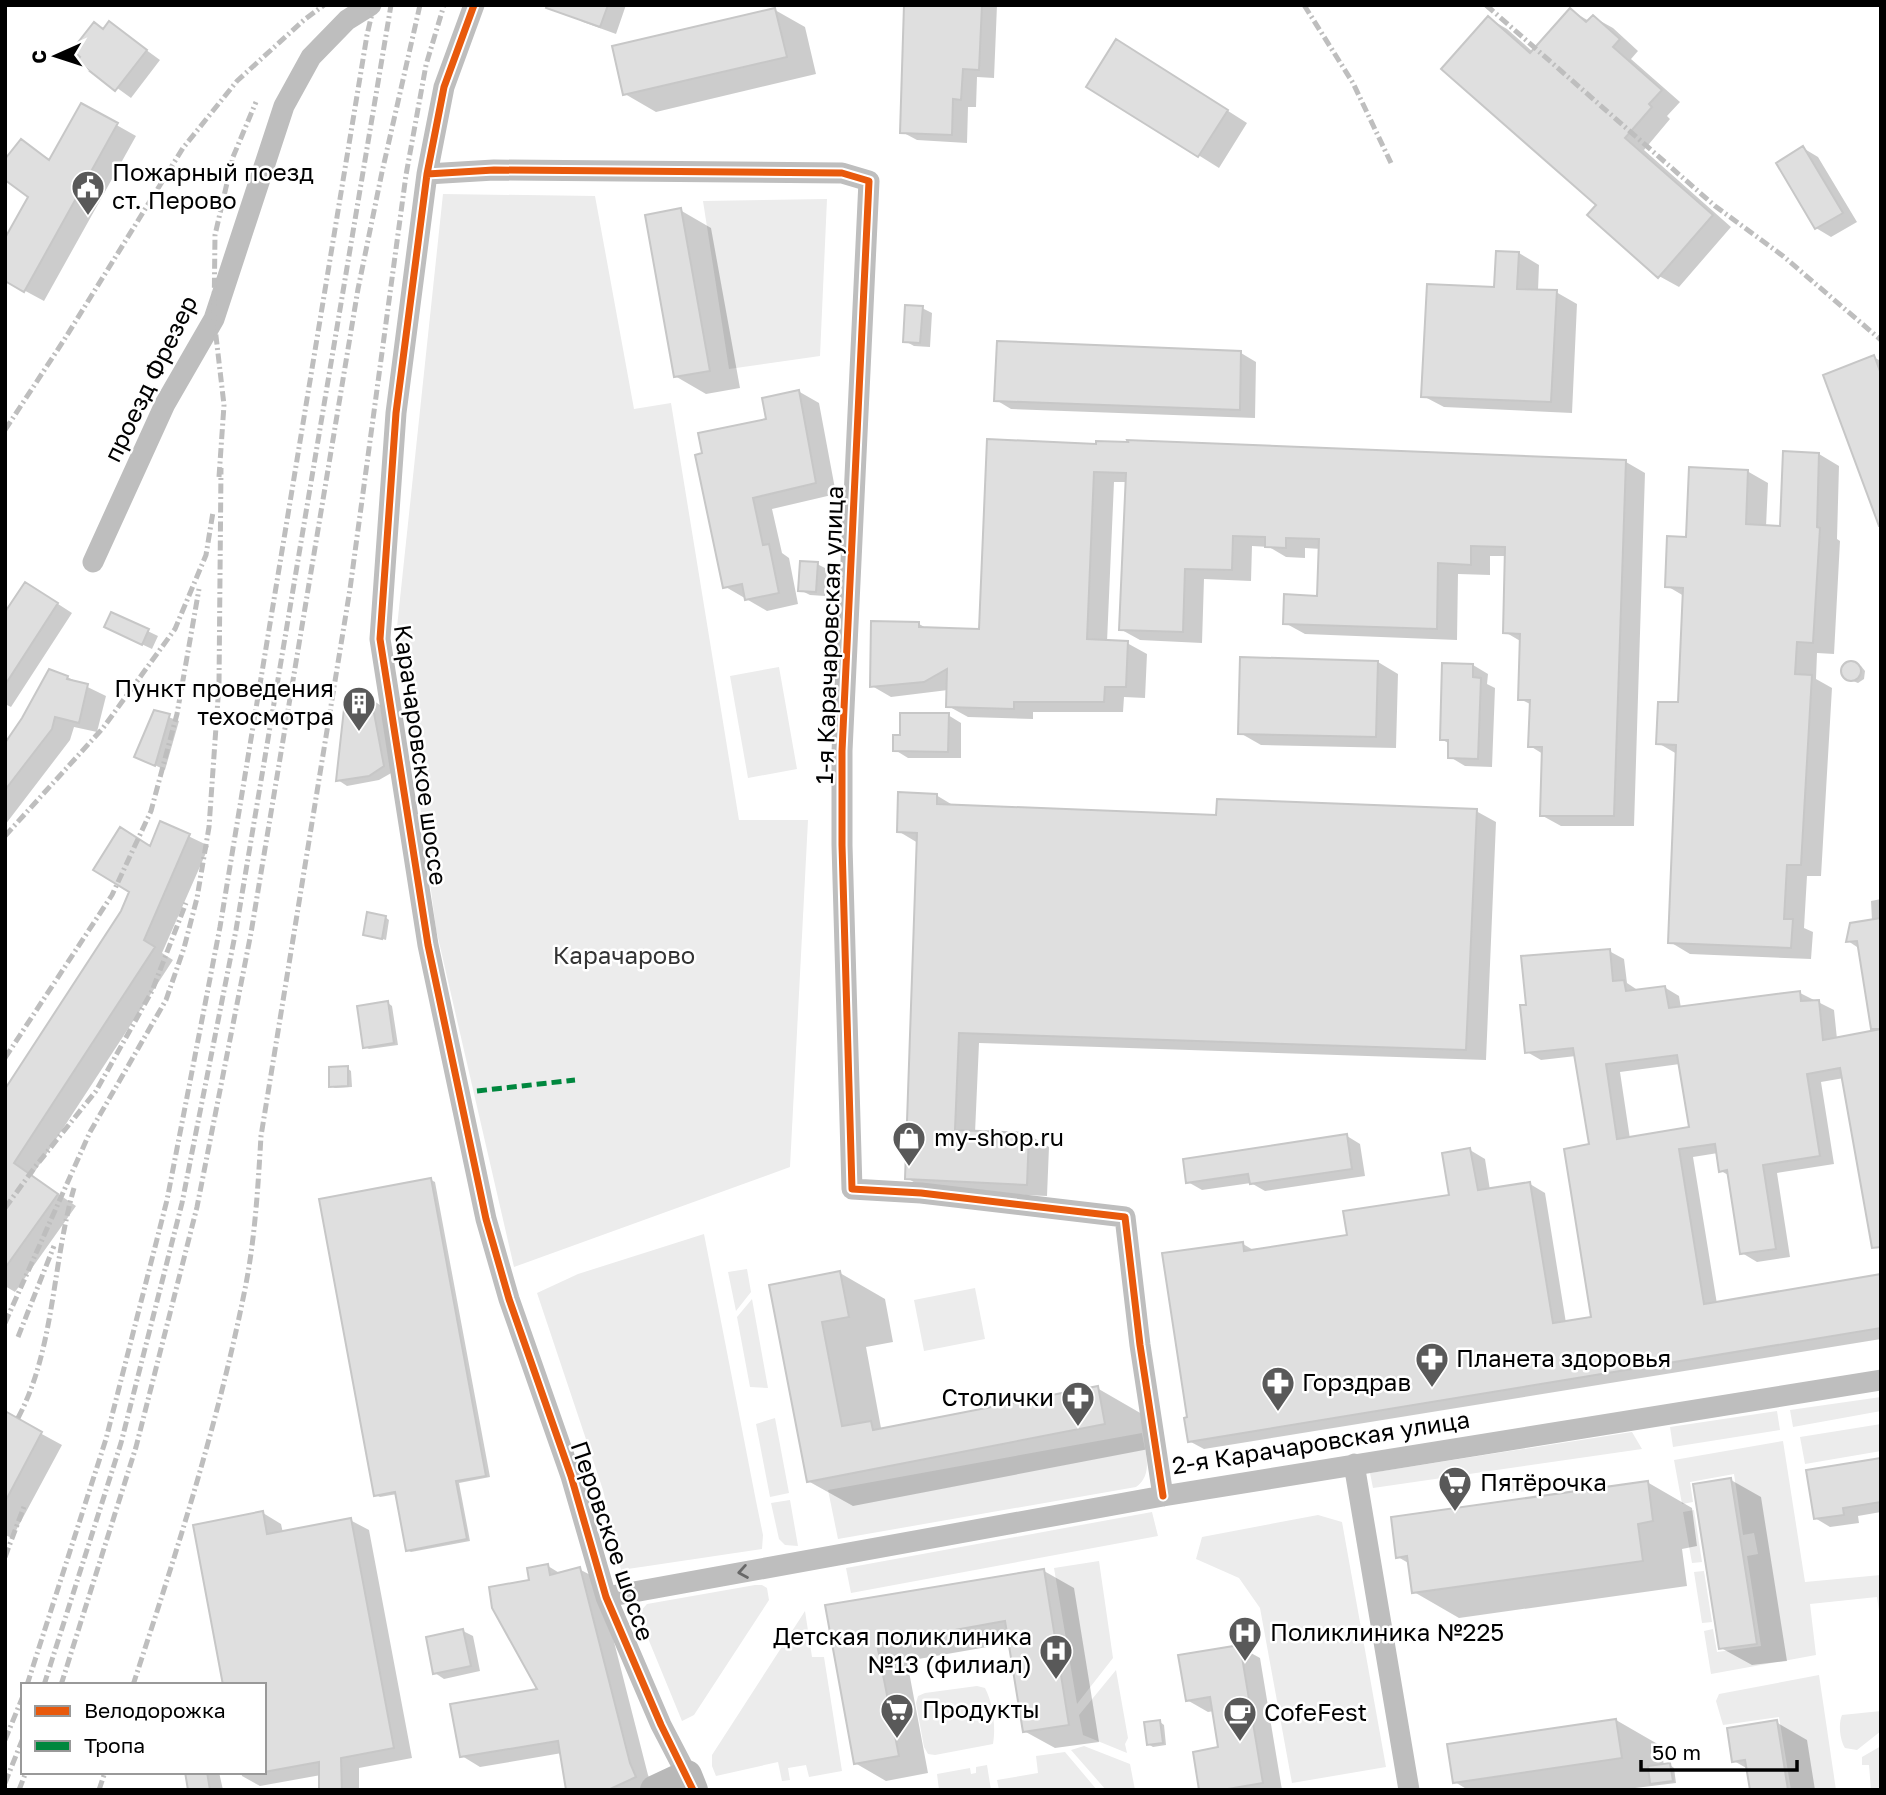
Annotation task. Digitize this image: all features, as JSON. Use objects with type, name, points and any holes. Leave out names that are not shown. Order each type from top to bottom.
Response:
[{"type":"street","name":"проезд Фрезер","points":[[93,562],[165,404],[214,319],[284,106],[311,57],[346,20],[371,5]]},
{"type":"street","name":"Карачаровское шоссе","points":[[474,5],[444,87],[427,174],[396,413],[380,639],[428,945],[486,1219],[509,1299]]},
{"type":"street","name":"1-я Карачаровская улица","points":[[427,174],[494,170],[842,173],[869,181],[842,751],[842,845],[852,1189],[921,1193],[1125,1217],[1140,1345],[1163,1496]]},
{"type":"street","name":"Перовское шоссе","points":[[509,1299],[571,1476],[607,1597],[661,1725],[690,1783]]},
{"type":"street","name":"2-я Карачаровская улица","points":[[607,1597],[1163,1496],[1881,1380]]},
{"type":"street","points":[[1354,1464],[1409,1790]]},
{"type":"street","points":[[655,1790],[690,1783]]},
{"type":"green space","name":"Карачарово","points":[[443,194],[595,196],[634,409],[671,403],[739,820],[808,820],[790,1167],[514,1267],[436,929],[397,627]]},
{"type":"green space","points":[[827,199],[820,356],[729,369],[703,201]]},
{"type":"green space","points":[[779,667],[797,769],[748,778],[730,676]]},
{"type":"green space","points":[[704,1234],[763,1535],[762,1549],[621,1570],[603,1490],[537,1293],[578,1274]]},
{"type":"green space","points":[[747,1269],[751,1292],[736,1311],[728,1272]]},
{"type":"green space","points":[[975,1288],[985,1339],[924,1351],[914,1300]]},
{"type":"green space","points":[[752,1299],[768,1388],[750,1387],[737,1317]]},
{"type":"green space","points":[[1881,1397],[1881,1411],[1793,1427],[1790,1410]]},
{"type":"green space","points":[[1777,1411],[1780,1430],[1673,1447],[1670,1427]]},
{"type":"green space","points":[[775,1418],[789,1493],[770,1497],[756,1424]]},
{"type":"green space","points":[[1881,1424],[1881,1451],[1805,1464],[1800,1437]]},
{"type":"green space","points":[[1632,1432],[1642,1449],[1373,1488],[1370,1473]]},
{"type":"green space","points":[[1142,1433],[1147,1469],[1142,1482],[1136,1487],[838,1539],[828,1490]]},
{"type":"green space","points":[[1783,1441],[1805,1582],[1881,1575],[1881,1609],[1879,1611],[1877,1597],[1810,1604],[1816,1655],[1711,1674],[1704,1631],[1713,1629],[1717,1652],[1761,1646],[1747,1556],[1758,1554],[1754,1533],[1743,1535],[1734,1474],[1690,1482],[1693,1502],[1682,1504],[1674,1460]]},
{"type":"green space","points":[[1544,1476],[1546,1488],[1512,1493],[1510,1482]]},
{"type":"green space","points":[[790,1500],[798,1546],[785,1545],[779,1539],[771,1503]]},
{"type":"green space","points":[[1694,1510],[1702,1562],[1692,1563],[1683,1512]]},
{"type":"green space","points":[[1152,1512],[1158,1536],[851,1593],[846,1568]]},
{"type":"green space","points":[[1318,1515],[1342,1522],[1386,1767],[1292,1783],[1260,1608],[1239,1578],[1196,1559],[1202,1537]]},
{"type":"green space","points":[[1099,1561],[1113,1658],[1077,1704],[1054,1568]]},
{"type":"green space","points":[[1704,1571],[1712,1622],[1702,1623],[1694,1572]]},
{"type":"green space","points":[[755,1585],[767,1588],[769,1600],[694,1715],[682,1721],[638,1614],[647,1604]]},
{"type":"green space","points":[[805,1611],[812,1657],[824,1657],[842,1771],[809,1777],[806,1765],[788,1768],[790,1780],[782,1781],[778,1762],[716,1776],[712,1755]]},
{"type":"green space","points":[[1116,1670],[1128,1738],[1125,1744],[1127,1753],[1083,1735],[1079,1715]]},
{"type":"green space","points":[[1819,1675],[1836,1790],[1791,1790],[1779,1717],[1723,1725],[1716,1701],[1719,1694]]},
{"type":"green space","points":[[977,1686],[985,1688],[992,1708],[993,1744],[928,1754],[924,1747],[916,1703],[918,1696]]},
{"type":"green space","points":[[1881,1711],[1881,1731],[1857,1750],[1845,1748],[1840,1732],[1842,1715]]},
{"type":"green space","points":[[1084,1746],[1130,1764],[1135,1790],[1106,1790],[1071,1750]]},
{"type":"green space","points":[[1881,1746],[1881,1790],[1871,1790],[1869,1765],[1862,1765],[1862,1757]]},
{"type":"green space","points":[[1065,1752],[1097,1790],[999,1790],[997,1780],[1038,1773],[1036,1756]]},
{"type":"green space","points":[[987,1765],[991,1790],[939,1790],[937,1774],[970,1768],[971,1774],[976,1773],[976,1767]]},
{"type":"building","points":[[547,5],[608,5],[600,27],[546,8]]},
{"type":"building","points":[[904,5],[982,5],[979,70],[963,69],[961,100],[953,99],[952,135],[900,133]]},
{"type":"building","points":[[775,8],[787,57],[623,95],[612,46]]},
{"type":"building","points":[[1570,8],[1586,22],[1593,15],[1620,39],[1613,47],[1662,90],[1649,104],[1652,107],[1625,138],[1713,215],[1658,278],[1587,215],[1596,205],[1441,69],[1488,16],[1530,53]]},
{"type":"building","points":[[109,21],[147,50],[115,91],[77,61],[80,57],[72,50],[94,22],[103,29]]},
{"type":"building","points":[[1116,39],[1228,110],[1198,157],[1086,87]]},
{"type":"building","points":[[81,103],[118,123],[24,292],[5,281],[5,238],[28,197],[5,180],[5,159],[21,139],[49,160]]},
{"type":"building","points":[[1803,146],[1843,213],[1815,229],[1776,163]]},
{"type":"building","points":[[681,208],[710,371],[674,377],[645,215]]},
{"type":"building","points":[[1496,251],[1519,252],[1517,289],[1557,290],[1551,402],[1421,397],[1427,284],[1494,287]]},
{"type":"building","points":[[905,305],[923,306],[920,343],[903,342]]},
{"type":"building","points":[[997,341],[1241,351],[1240,410],[994,401]]},
{"type":"building","points":[[1874,355],[1881,374],[1881,526],[1823,375]]},
{"type":"building","points":[[799,390],[816,483],[753,498],[763,545],[769,544],[779,593],[745,600],[742,584],[723,588],[695,455],[702,453],[698,433],[766,419],[762,398]]},
{"type":"building","points":[[987,439],[1096,444],[1096,441],[1128,442],[1127,440],[1626,460],[1614,816],[1540,816],[1542,747],[1528,747],[1530,700],[1518,700],[1520,634],[1503,633],[1505,547],[1471,546],[1471,565],[1438,563],[1437,629],[1283,624],[1284,594],[1317,596],[1319,539],[1286,538],[1286,548],[1265,547],[1265,537],[1233,536],[1232,570],[1185,569],[1183,632],[1119,630],[1126,473],[1094,472],[1087,639],[1128,641],[1126,687],[1105,687],[1104,702],[1014,702],[1014,709],[946,707],[947,669],[924,682],[870,687],[871,621],[919,622],[919,627],[979,629]]},
{"type":"building","points":[[1783,451],[1819,453],[1817,527],[1820,528],[1813,643],[1797,642],[1795,674],[1812,675],[1801,865],[1787,865],[1784,919],[1793,919],[1791,948],[1668,943],[1676,745],[1656,744],[1658,702],[1678,702],[1683,588],[1665,587],[1667,536],[1686,537],[1689,467],[1748,470],[1746,524],[1780,526]]},
{"type":"building","points":[[800,561],[818,562],[816,592],[798,591]]},
{"type":"building","points":[[25,582],[58,603],[5,685],[5,612]]},
{"type":"building","points":[[111,612],[149,629],[142,645],[104,627]]},
{"type":"building","points":[[1240,657],[1378,661],[1376,737],[1238,734]]},
{"type":"building","points":[[1847,661],[1855,661],[1861,671],[1855,681],[1847,681],[1841,675],[1841,667]]},
{"type":"building","points":[[1442,663],[1473,664],[1473,677],[1481,678],[1478,759],[1448,758],[1448,740],[1440,740]]},
{"type":"building","points":[[49,669],[68,676],[67,679],[88,684],[79,723],[55,717],[52,729],[5,790],[5,743]]},
{"type":"building","name":"Пункт проведения техосмотра","points":[[371,697],[384,766],[369,776],[336,781],[345,700]]},
{"type":"building","points":[[154,710],[170,714],[155,766],[134,757]]},
{"type":"building","points":[[900,713],[949,713],[948,752],[893,751],[893,735],[900,735]]},
{"type":"building","points":[[898,792],[937,794],[937,804],[1216,815],[1217,799],[1477,809],[1466,1050],[959,1033],[955,1130],[1029,1133],[1027,1185],[905,1179],[917,833],[897,832]]},
{"type":"building","points":[[160,821],[190,834],[144,940],[155,947],[14,1163],[58,1194],[5,1268],[5,1089],[121,911],[129,892],[93,870],[120,827],[150,846]]},
{"type":"building","points":[[367,912],[386,916],[382,939],[363,935]]},
{"type":"building","points":[[1881,918],[1881,1029],[1871,1029],[1857,941],[1846,942],[1850,923]]},
{"type":"building","points":[[1610,949],[1613,981],[1624,980],[1626,991],[1665,986],[1669,1008],[1800,991],[1801,1001],[1819,1000],[1823,1040],[1881,1029],[1881,1247],[1872,1248],[1840,1068],[1807,1074],[1820,1156],[1763,1165],[1776,1249],[1740,1254],[1727,1170],[1719,1172],[1715,1144],[1679,1149],[1704,1304],[1881,1274],[1881,1328],[1188,1442],[1184,1418],[1187,1417],[1162,1253],[1243,1242],[1244,1251],[1347,1235],[1343,1211],[1449,1195],[1442,1153],[1470,1148],[1478,1190],[1530,1182],[1553,1323],[1591,1317],[1564,1149],[1589,1144],[1573,1048],[1525,1053],[1520,1005],[1526,1005],[1521,956]],"holes":[[[1677,1055],[1689,1127],[1617,1139],[1606,1064]]]},
{"type":"building","points":[[388,1001],[394,1043],[363,1048],[357,1006]]},
{"type":"building","points":[[348,1066],[348,1086],[329,1087],[329,1067]]},
{"type":"building","points":[[1347,1134],[1352,1169],[1250,1184],[1248,1174],[1186,1183],[1183,1159]]},
{"type":"building","points":[[431,1178],[486,1476],[456,1481],[467,1539],[406,1551],[395,1492],[374,1496],[319,1199]]},
{"type":"building","points":[[840,1271],[849,1317],[822,1322],[842,1426],[871,1421],[873,1430],[1098,1386],[1105,1424],[807,1482],[769,1285]]},
{"type":"building","points":[[5,1411],[42,1432],[5,1502]]},
{"type":"building","points":[[1881,1458],[1881,1502],[1843,1508],[1844,1515],[1814,1519],[1806,1470]]},
{"type":"building","points":[[1731,1478],[1757,1644],[1719,1649],[1693,1484]]},
{"type":"building","points":[[1648,1481],[1653,1521],[1638,1524],[1643,1561],[1412,1593],[1407,1556],[1396,1558],[1391,1517]]},
{"type":"building","points":[[263,1511],[267,1534],[351,1518],[394,1748],[341,1758],[342,1790],[319,1790],[319,1762],[266,1772],[266,1683],[223,1683],[193,1525]]},
{"type":"building","points":[[548,1564],[550,1575],[580,1567],[630,1763],[636,1777],[608,1790],[566,1790],[558,1741],[460,1757],[450,1704],[537,1689],[492,1608],[489,1587],[529,1580],[527,1568]]},
{"type":"building","points":[[1044,1569],[1069,1725],[1023,1732],[1005,1621],[877,1644],[899,1756],[854,1764],[825,1605]]},
{"type":"building","points":[[463,1629],[471,1666],[433,1674],[426,1637]]},
{"type":"building","points":[[1240,1645],[1263,1783],[1222,1790],[1199,1790],[1193,1752],[1218,1747],[1210,1697],[1186,1701],[1178,1655]]},
{"type":"building","points":[[1616,1719],[1622,1758],[1453,1783],[1447,1744]]},
{"type":"building","points":[[1160,1720],[1163,1743],[1147,1745],[1144,1722]]},
{"type":"building","points":[[1777,1720],[1788,1790],[1750,1790],[1745,1760],[1732,1762],[1727,1728]]},
{"type":"building","points":[[1670,1763],[1673,1781],[1650,1784],[1648,1766]]},
{"type":"building","points":[[185,1774],[207,1774],[210,1790],[188,1790]]},
{"type":"railway","points":[[5,430],[183,148],[237,81],[324,5]]},
{"type":"railway","points":[[28,1683],[106,1439],[167,1200],[220,927],[374,5]]},
{"type":"railway","points":[[45,1683],[121,1443],[182,1203],[236,930],[391,5]]},
{"type":"railway","points":[[62,1683],[136,1447],[197,1207],[251,933],[358,289],[420,5]]},
{"type":"railway","points":[[134,1683],[209,1439],[245,1289],[254,1232],[261,1136],[350,589],[406,175],[426,65],[444,5]]},
{"type":"railway","points":[[1304,5],[1353,83],[1391,163]]},
{"type":"railway","points":[[1486,5],[1715,206],[1783,256],[1881,340]]},
{"type":"railway","points":[[219,477],[224,405],[214,319],[215,235],[233,157],[256,102]]},
{"type":"railway","points":[[5,1323],[90,1132],[166,1000],[184,948],[197,898],[209,827],[219,684],[221,468]]},
{"type":"railway","points":[[5,836],[103,728],[175,629],[206,555],[213,512]]},
{"type":"railway","points":[[5,1058],[112,895],[151,811],[177,714],[199,589]]},
{"type":"railway","points":[[5,1208],[96,1091],[152,991],[186,903]]},
{"type":"railway","points":[[18,1418],[30,1391],[46,1335],[74,1188]]},
{"type":"railway","points":[[18,1337],[54,1246]]},
{"type":"railway","points":[[5,1557],[25,1504]]},
{"type":"railway","points":[[5,1740],[21,1701]]},
{"type":"railway","points":[[5,1783],[21,1743]]},
{"type":"railway","points":[[19,1790],[25,1774]]},
{"type":"railway","points":[[99,1790],[104,1774]]},
{"type":"marked path","points":[[477,1091],[575,1080]]},
{"type":"cycle path","points":[[474,5],[444,87],[427,174],[396,413],[380,639],[428,945],[486,1219],[509,1299],[571,1476],[606,1597],[661,1725],[693,1790]]},
{"type":"cycle path","points":[[427,174],[494,170],[842,173],[869,181],[842,751],[842,845],[852,1189],[921,1193],[1125,1217],[1140,1345],[1163,1496]]},
{"type":"place","name":"Пожарный поезд ст. Перово","points":[[88,217]]},
{"type":"place","name":"Пункт проведения техосмотра","points":[[359,733]]},
{"type":"place","name":"my-shop.ru","points":[[909,1168]]},
{"type":"place","name":"Планета здоровья","points":[[1432,1389]]},
{"type":"place","name":"Горздрав","points":[[1278,1413]]},
{"type":"place","name":"Столички","points":[[1078,1428]]},
{"type":"place","name":"Пятёрочка","points":[[1455,1513]]},
{"type":"place","name":"Поликлиника №225","points":[[1245,1663]]},
{"type":"place","name":"Детская поликлиника №13 (филиал)","points":[[1056,1681]]},
{"type":"place","name":"Продукты","points":[[897,1740]]},
{"type":"place","name":"CofeFest","points":[[1240,1743]]}]
